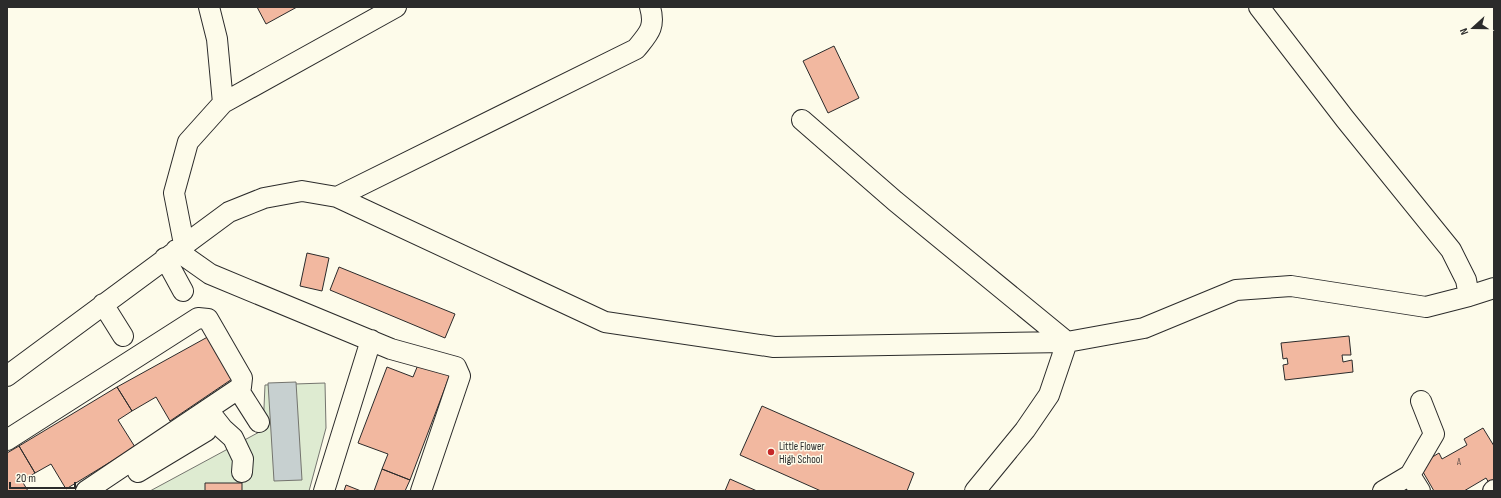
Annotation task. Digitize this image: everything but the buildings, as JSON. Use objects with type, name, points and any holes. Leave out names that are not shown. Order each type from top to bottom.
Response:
[{"type":"street","points":[[209,7],[217,39],[223,103]]},
{"type":"street","points":[[183,291],[175,251],[174,193],[188,142],[223,103],[396,7]]},
{"type":"street","points":[[336,197],[636,49],[650,32],[654,18],[650,7]]},
{"type":"street","points":[[1259,7],[1345,119],[1451,250],[1466,280],[1469,296]]},
{"type":"street","points":[[802,120],[895,201],[1067,342]]},
{"type":"street","points":[[7,376],[229,212],[264,198],[302,191],[336,197],[605,322],[774,347],[1067,342],[1144,328],[1236,290],[1291,286],[1426,307],[1494,288]]},
{"type":"street","points":[[175,251],[210,274],[391,349],[456,367],[460,376],[421,491]]},
{"type":"street","points":[[103,304],[123,336]]},
{"type":"street","points":[[7,440],[198,318],[208,319],[242,378],[241,387],[93,491]]},
{"type":"street","points":[[324,491],[371,340]]},
{"type":"street","points":[[975,491],[1025,430],[1050,395],[1067,342]]},
{"type":"street","points":[[238,389],[259,422]]},
{"type":"street","points":[[1382,491],[1415,483],[1425,450],[1434,434],[1420,401]]},
{"type":"street","points":[[208,410],[223,429],[234,438],[244,459],[242,472]]},
{"type":"street","points":[[93,491],[206,431]]},
{"type":"green space","points":[[325,383],[326,428],[309,491],[150,491],[263,430],[265,385]]},
{"type":"shaded area","points":[[296,382],[302,480],[274,481],[268,383]]},
{"type":"place","name":"Little Flower High School","points":[[771,452]]}]
